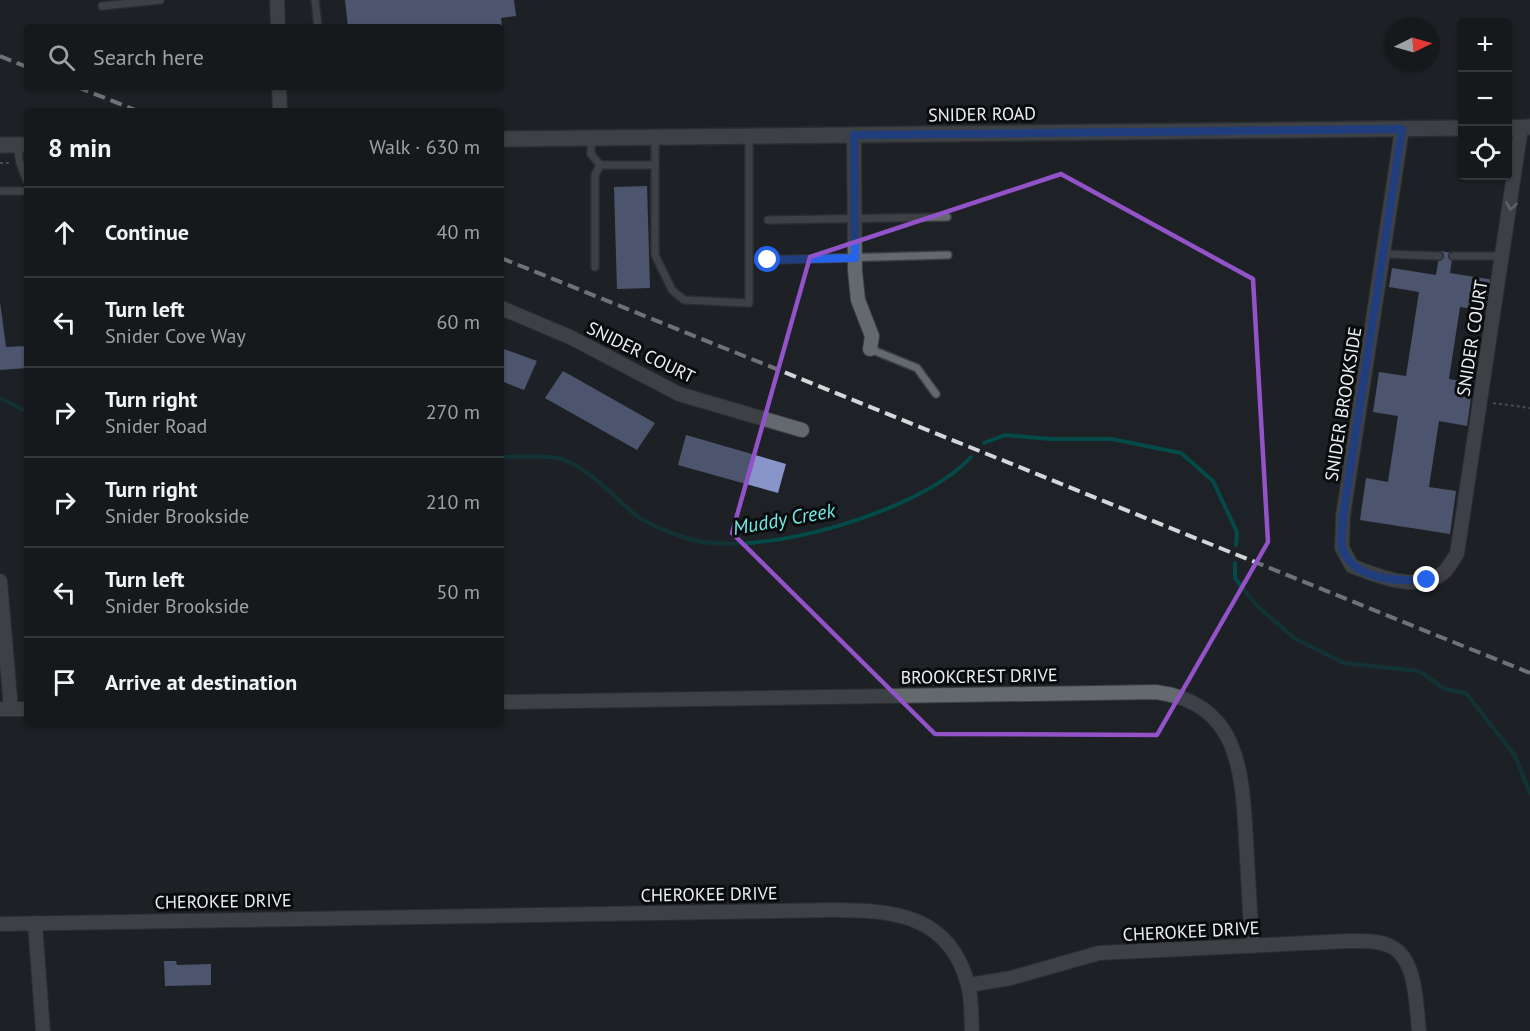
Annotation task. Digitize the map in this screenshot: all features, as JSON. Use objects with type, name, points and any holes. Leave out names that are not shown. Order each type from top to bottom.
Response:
[{"type":"street","points":[[277,0],[279,24]]},
{"type":"street","points":[[279,90],[280,108]]},
{"type":"street","name":"SNIDER COURT","points":[[1457,554],[1503,256],[1519,127]]},
{"type":"street","name":"SNIDER ROAD","points":[[504,139],[1458,128]]},
{"type":"street","name":"SNIDER BROOKSIDE","points":[[1402,129],[1385,254],[1343,516],[1342,548],[1352,566],[1398,581],[1427,580],[1443,573],[1457,554]]},
{"type":"street","points":[[854,135],[857,291],[861,310],[870,328],[870,348]]},
{"type":"street","points":[[0,145],[22,145]]},
{"type":"street","name":"SNIDER COURT","points":[[504,309],[570,337],[680,394],[802,430]]},
{"type":"street","points":[[0,581],[6,709],[24,709]]},
{"type":"street","name":"BROOKCREST DRIVE","points":[[504,702],[1156,692],[1185,699],[1218,722],[1229,737],[1237,755],[1244,803],[1252,946]]},
{"type":"street","name":"CHEROKEE DRIVE","points":[[0,924],[863,910],[913,918],[931,928],[953,951],[969,985],[1011,978],[1099,953],[1348,941],[1378,942],[1397,950],[1403,956],[1410,973],[1419,1031]]},
{"type":"street","points":[[35,923],[43,1031]]},
{"type":"street","points":[[969,985],[972,1031]]},
{"type":"lane","points":[[102,6],[160,0]]},
{"type":"lane","points":[[315,0],[318,24]]},
{"type":"lane","points":[[655,137],[655,255],[672,291],[684,300],[750,303],[749,136]]},
{"type":"lane","points":[[591,138],[591,154],[600,165]]},
{"type":"lane","points":[[22,145],[20,163],[24,173]]},
{"type":"lane","points":[[600,165],[655,165]]},
{"type":"lane","points":[[595,267],[595,175],[600,165]]},
{"type":"lane","points":[[0,191],[24,191]]},
{"type":"lane","points":[[768,219],[947,217]]},
{"type":"lane","points":[[1385,254],[1439,256]]},
{"type":"lane","points":[[768,260],[948,255]]},
{"type":"lane","points":[[1453,256],[1503,256]]},
{"type":"lane","points":[[870,348],[917,368],[936,394]]},
{"type":"path","points":[[1481,401],[1530,408]]},
{"type":"highlighted area","points":[[1061,174],[1253,279],[1268,542],[1157,735],[935,734],[732,533],[810,257]]},
{"type":"building","points":[[345,0],[514,0],[516,16],[501,18],[502,24],[348,24]]},
{"type":"building","points":[[647,186],[650,288],[617,289],[614,187]]},
{"type":"building","points":[[1440,251],[1453,253],[1450,273],[1494,280],[1490,311],[1460,307],[1449,379],[1473,383],[1467,426],[1439,421],[1429,487],[1456,491],[1450,534],[1360,520],[1366,478],[1388,482],[1398,416],[1373,412],[1379,372],[1406,376],[1419,292],[1389,287],[1392,268],[1436,275]]},
{"type":"building","points":[[0,302],[6,347],[24,346],[24,368],[0,370]]},
{"type":"building","points":[[504,349],[537,361],[524,390],[504,382]]},
{"type":"building","points":[[563,371],[655,423],[637,450],[545,398]]},
{"type":"building","points":[[686,435],[786,464],[778,493],[678,465]]},
{"type":"building","points":[[164,961],[176,961],[177,965],[211,964],[211,985],[165,986]]},
{"type":"waterway","name":"Muddy Creek","points":[[0,398],[24,410]]},
{"type":"waterway","name":"Muddy Creek","points":[[984,443],[1005,435],[1050,439],[1112,439],[1181,453],[1213,481],[1237,532],[1236,545]]},
{"type":"waterway","name":"Muddy Creek","points":[[504,457],[543,456],[565,460],[592,477],[644,520],[665,531],[686,538],[716,543],[753,543],[794,537],[878,512],[916,496],[948,477],[971,457]]},
{"type":"waterway","name":"Muddy Creek","points":[[1235,563],[1235,578],[1257,606],[1294,638],[1344,663],[1419,671],[1445,689],[1466,693],[1515,756],[1530,793]]},
{"type":"railway","points":[[0,56],[24,66]]},
{"type":"railway","points":[[85,90],[130,108]]},
{"type":"railway","points":[[504,259],[1530,673]]},
{"type":"route","points":[[768,260],[855,258],[854,135],[1402,129],[1385,254],[1343,516],[1342,548],[1352,566],[1398,581],[1427,580]]}]
